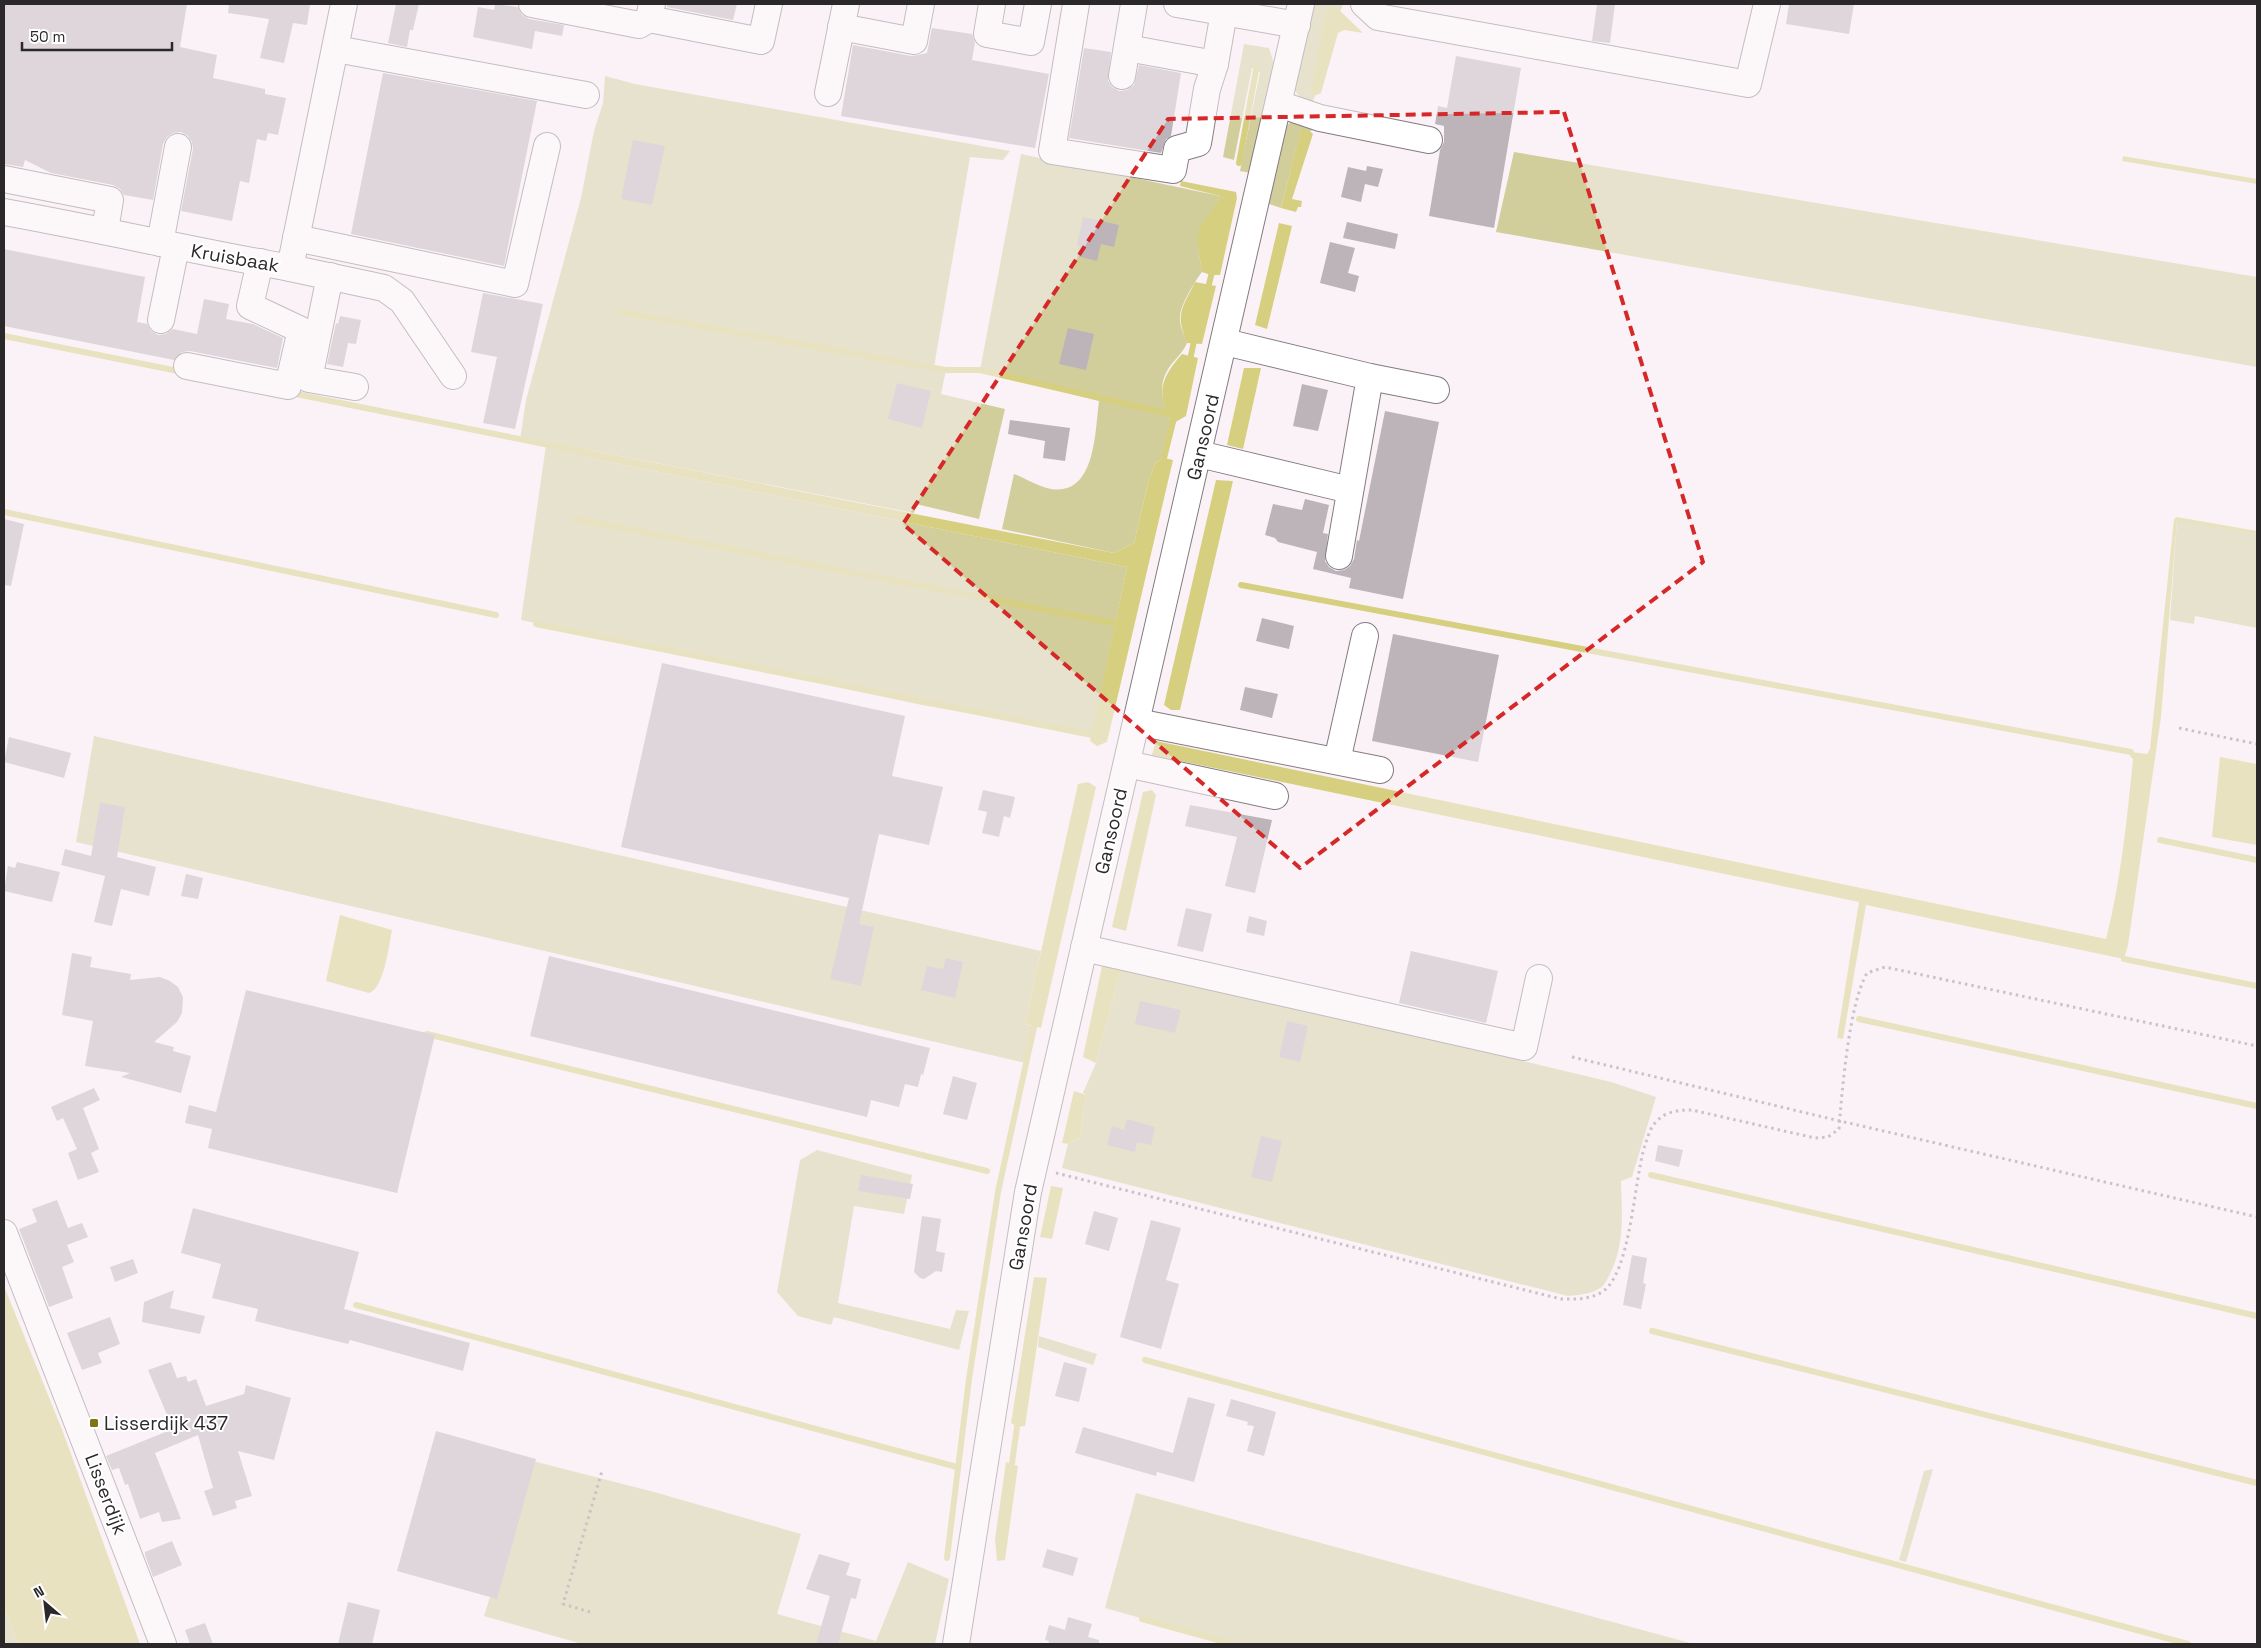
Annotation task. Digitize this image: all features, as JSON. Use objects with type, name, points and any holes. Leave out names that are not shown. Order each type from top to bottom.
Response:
[{"type":"street","name":"Kruisbaak","points":[[4,212],[105,230],[168,245],[290,268],[344,4]]},
{"type":"street","points":[[532,4],[640,24],[650,11],[761,42],[769,4]]},
{"type":"street","points":[[828,93],[844,14],[914,41],[921,4]]},
{"type":"street","points":[[992,4],[986,34],[1031,42],[1038,4]]},
{"type":"street","points":[[1076,4],[1052,151],[1173,170],[1177,149],[1198,143],[1207,89],[1215,64],[1224,12]]},
{"type":"street","points":[[1122,76],[1134,4]]},
{"type":"street","name":"Gansoord","points":[[956,1644],[1033,1167],[1225,342],[1299,14],[1224,12],[1177,4]]},
{"type":"street","points":[[1364,4],[1378,17],[1748,84],[1767,4]]},
{"type":"street","points":[[1127,48],[1215,64]]},
{"type":"street","points":[[336,49],[586,95]]},
{"type":"street","points":[[1279,104],[1320,118],[1430,140]]},
{"type":"street","points":[[296,238],[515,284],[547,146]]},
{"type":"street","points":[[161,320],[178,147]]},
{"type":"street","points":[[4,178],[110,200],[105,230]]},
{"type":"street","points":[[187,366],[288,386],[301,330],[250,306],[260,262]]},
{"type":"street","points":[[290,268],[384,288],[402,301],[453,376]]},
{"type":"street","points":[[330,276],[309,378],[355,387]]},
{"type":"street","points":[[1225,342],[1370,377],[1436,390]]},
{"type":"street","points":[[1338,556],[1370,377]]},
{"type":"street","points":[[1199,454],[1350,490]]},
{"type":"street","points":[[1337,761],[1365,636]]},
{"type":"street","points":[[1137,722],[1380,770]]},
{"type":"street","points":[[1127,764],[1275,796]]},
{"type":"street","points":[[1084,948],[1524,1048],[1540,978]]},
{"type":"street","name":"Lisserdijk","points":[[4,1233],[163,1644]]},
{"type":"path","points":[[2179,728],[2257,744]]},
{"type":"path","points":[[1033,1167],[1561,1299],[1584,1299],[1602,1292],[1614,1278],[1622,1262],[1640,1160],[1650,1132],[1657,1120],[1679,1110],[1692,1110],[1815,1138],[1828,1137],[1839,1129],[1852,1029],[1861,983],[1867,973],[1885,967],[2257,1046]]},
{"type":"path","points":[[1572,1057],[1840,1121],[2257,1216]]},
{"type":"path","points":[[590,1612],[563,1604],[602,1471]]},
{"type":"highlighted area","points":[[1564,112],[1703,562],[1300,868],[903,524],[1168,119]]},
{"type":"shaded area","points":[[1317,4],[1343,4],[1340,12],[1336,7],[1310,92],[1315,96],[1312,104],[1302,100],[1293,88],[1311,7]]},
{"type":"shaded area","points":[[1336,7],[1363,33],[1344,30],[1338,33],[1321,93],[1314,96],[1310,92],[1327,9]]},
{"type":"shaded area","points":[[1244,44],[1269,48],[1275,67],[1256,174],[1240,171],[1260,72],[1252,68],[1234,160],[1223,157]]},
{"type":"shaded area","points":[[605,76],[635,84],[1010,151],[1003,160],[970,157],[934,367],[946,370],[941,394],[1005,409],[979,519],[916,504],[914,513],[589,450],[589,458],[1127,567],[1092,735],[922,705],[521,620],[546,445],[520,440],[526,400],[581,198],[594,131],[603,103]]},
{"type":"shaded area","points":[[1298,116],[1318,122],[1311,131],[1301,130],[1281,208],[1266,203],[1285,127]]},
{"type":"shaded area","points":[[1301,129],[1309,130],[1313,134],[1292,199],[1302,201],[1301,207],[1298,207],[1296,212],[1281,208]]},
{"type":"shaded area","points":[[1514,152],[2257,277],[2257,367],[1496,232]]},
{"type":"shaded area","points":[[1021,154],[1220,196],[1213,212],[1203,222],[1198,247],[1202,272],[1181,311],[1180,323],[1187,343],[1169,367],[1162,384],[1164,405],[1172,424],[1164,458],[1156,462],[1149,479],[1134,543],[1114,553],[1002,529],[1014,474],[1051,489],[1066,488],[1077,482],[1085,472],[1094,444],[1099,401],[980,370]]},
{"type":"shaded area","points":[[2123,156],[2257,179],[2257,184],[2122,161]]},
{"type":"shaded area","points":[[1181,181],[1236,192],[1237,198],[1220,275],[1202,272],[1198,234],[1203,222],[1220,196],[1180,186]]},
{"type":"shaded area","points":[[1279,223],[1292,226],[1267,329],[1255,325]]},
{"type":"shaded area","points":[[1195,282],[1216,286],[1202,344],[1187,343],[1181,325],[1182,311]]},
{"type":"shaded area","points":[[1182,354],[1198,358],[1186,416],[1172,424],[1162,395],[1163,387],[1169,371]]},
{"type":"shaded area","points":[[1244,368],[1261,368],[1243,449],[1227,445]]},
{"type":"shaded area","points":[[589,450],[1114,553],[1134,543],[1149,479],[1156,462],[1164,458],[1173,460],[1107,742],[1097,746],[1090,741],[1127,567],[589,458]]},
{"type":"shaded area","points":[[1216,480],[1233,481],[1180,710],[1171,710],[1164,705]]},
{"type":"shaded area","points":[[2177,517],[2257,531],[2257,534],[2177,521],[2161,717],[2128,945],[2124,959],[1866,905],[1843,1039],[1837,1038],[1859,902],[1152,755],[1156,741],[2106,939],[2123,849],[2133,759],[2130,756],[2131,752],[2147,754],[2150,749],[2174,519]]},
{"type":"shaded area","points":[[2177,520],[2257,534],[2257,628],[2195,616],[2194,624],[2170,620]]},
{"type":"shaded area","points":[[94,736],[1041,951],[1025,1024],[1034,1027],[1026,1063],[76,842]]},
{"type":"shaded area","points":[[2220,757],[2257,764],[2257,845],[2212,837]]},
{"type":"shaded area","points":[[1088,782],[1096,787],[1041,1028],[1025,1024],[1078,784]]},
{"type":"shaded area","points":[[1152,790],[1156,795],[1126,931],[1112,927],[1143,792]]},
{"type":"shaded area","points":[[340,915],[392,930],[382,975],[374,990],[369,993],[326,981]]},
{"type":"shaded area","points":[[1103,961],[1122,965],[1096,1063],[1083,1057]]},
{"type":"shaded area","points":[[1122,965],[1611,1082],[1656,1097],[1632,1177],[1621,1181],[1622,1217],[1620,1240],[1615,1263],[1605,1283],[1594,1291],[1568,1296],[1062,1168],[1068,1144],[1080,1137],[1086,1095],[1083,1093],[1096,1063]]},
{"type":"shaded area","points":[[1074,1091],[1086,1095],[1080,1137],[1068,1144],[1062,1143]]},
{"type":"shaded area","points":[[817,1150],[912,1175],[904,1214],[854,1206],[838,1303],[950,1329],[956,1310],[969,1311],[959,1350],[834,1317],[831,1325],[798,1316],[777,1292],[800,1160]]},
{"type":"shaded area","points":[[1051,1186],[1063,1188],[1052,1239],[1040,1237]]},
{"type":"shaded area","points":[[1034,1277],[1047,1278],[1025,1426],[1017,1427],[1011,1423]]},
{"type":"shaded area","points":[[4,1286],[63,1432],[140,1644],[18,1644],[4,1607]]},
{"type":"shaded area","points":[[1039,1336],[1097,1354],[1093,1365],[1038,1347]]},
{"type":"shaded area","points":[[533,1461],[654,1492],[801,1534],[777,1614],[876,1641],[908,1562],[949,1579],[935,1644],[582,1644],[484,1616]]},
{"type":"shaded area","points":[[1006,1462],[1018,1466],[1005,1560],[997,1561],[995,1539]]},
{"type":"shaded area","points":[[1933,1469],[1906,1562],[1899,1560],[1924,1471]]},
{"type":"shaded area","points":[[1136,1493],[1694,1644],[1233,1644],[1105,1608]]},
{"type":"shaded area","points":[[4,1607],[18,1644],[4,1644]]},
{"type":"building","points":[[4,4],[187,4],[180,47],[217,55],[213,78],[265,89],[265,94],[286,98],[278,135],[268,133],[266,141],[257,139],[249,183],[240,181],[232,221],[181,211],[193,149],[192,142],[188,136],[181,132],[173,133],[167,137],[163,144],[153,200],[124,195],[120,189],[113,185],[51,173],[25,160],[23,167],[4,164]]},
{"type":"building","points":[[229,4],[310,4],[307,25],[293,23],[284,63],[260,58],[269,19],[228,13]]},
{"type":"building","points":[[396,4],[419,4],[413,30],[410,30],[407,47],[388,43]]},
{"type":"building","points":[[495,4],[518,7],[522,15],[529,19],[564,25],[562,36],[535,31],[532,49],[473,37],[478,7],[494,10]]},
{"type":"building","points":[[667,4],[737,4],[733,20],[667,7]]},
{"type":"building","points":[[1597,4],[1615,4],[1610,43],[1592,41]]},
{"type":"building","points":[[1789,4],[1854,4],[1849,34],[1786,24]]},
{"type":"building","points":[[932,28],[972,34],[975,42],[972,60],[1049,74],[1035,148],[841,116],[853,45],[911,56],[918,55],[927,53]]},
{"type":"building","points":[[1084,48],[1111,52],[1108,81],[1112,87],[1119,91],[1127,90],[1134,85],[1139,65],[1181,73],[1171,136],[1166,139],[1161,153],[1069,138]]},
{"type":"building","points":[[1456,56],[1521,68],[1494,228],[1429,216],[1440,150],[1444,142],[1444,126],[1435,124],[1438,106],[1447,108]]},
{"type":"building","points":[[383,73],[537,101],[504,266],[351,234]]},
{"type":"building","points":[[633,140],[665,146],[652,205],[621,199]]},
{"type":"building","points":[[1367,166],[1383,169],[1378,187],[1365,184],[1361,202],[1341,197],[1348,167],[1366,171]]},
{"type":"building","points":[[1083,217],[1119,225],[1114,247],[1101,244],[1097,261],[1077,256],[1080,246],[1077,246]]},
{"type":"building","points":[[1347,222],[1398,234],[1395,249],[1343,238]]},
{"type":"building","points":[[1330,242],[1355,248],[1348,273],[1359,276],[1355,292],[1320,283]]},
{"type":"building","points":[[4,249],[145,277],[137,322],[147,324],[151,331],[158,335],[166,334],[173,329],[197,334],[204,299],[229,304],[226,319],[253,324],[283,338],[277,368],[190,351],[182,352],[174,360],[4,326]]},
{"type":"building","points":[[483,293],[543,304],[515,429],[483,423],[497,357],[471,352]]},
{"type":"building","points":[[340,316],[361,320],[356,344],[348,343],[343,367],[327,364],[336,323],[338,324]]},
{"type":"building","points":[[1068,328],[1094,334],[1086,370],[1059,364]]},
{"type":"building","points":[[897,383],[931,391],[922,428],[888,419]]},
{"type":"building","points":[[1302,384],[1328,390],[1318,431],[1293,426]]},
{"type":"building","points":[[1385,411],[1439,422],[1403,599],[1349,588],[1351,578],[1313,569],[1317,552],[1278,542],[1275,538],[1265,535],[1273,504],[1302,510],[1305,499],[1329,505],[1323,533],[1328,534],[1325,561],[1329,567],[1336,571],[1344,570],[1350,566],[1354,559],[1357,540],[1359,541]]},
{"type":"building","points":[[1010,420],[1070,428],[1065,461],[1043,458],[1045,441],[1008,434]]},
{"type":"building","points":[[4,519],[24,524],[11,586],[4,585]]},
{"type":"building","points":[[1262,618],[1294,626],[1289,649],[1256,641]]},
{"type":"building","points":[[1393,634],[1499,655],[1478,762],[1372,741]]},
{"type":"building","points":[[662,663],[905,716],[892,776],[943,787],[929,845],[879,834],[859,924],[874,927],[861,986],[830,979],[849,898],[621,847]]},
{"type":"building","points":[[1245,687],[1278,694],[1272,718],[1240,710]]},
{"type":"building","points":[[9,737],[71,753],[64,778],[4,762]]},
{"type":"building","points":[[983,790],[1015,797],[1010,818],[1004,816],[999,837],[982,833],[987,812],[978,810]]},
{"type":"building","points":[[100,803],[125,807],[117,857],[156,867],[149,896],[121,889],[112,926],[94,922],[105,876],[61,865],[65,849],[91,856]]},
{"type":"building","points":[[1190,805],[1272,820],[1255,893],[1225,886],[1237,837],[1185,826]]},
{"type":"building","points":[[17,862],[60,872],[52,902],[4,891],[8,866],[15,868]]},
{"type":"building","points":[[186,874],[203,878],[198,899],[181,896]]},
{"type":"building","points":[[1186,908],[1212,914],[1203,952],[1177,946]]},
{"type":"building","points":[[1249,916],[1267,921],[1264,936],[1246,932]]},
{"type":"building","points":[[1411,951],[1498,971],[1486,1023],[1399,1003]]},
{"type":"building","points":[[72,953],[92,957],[90,967],[131,974],[130,980],[160,977],[178,987],[183,997],[182,1013],[177,1022],[154,1042],[174,1047],[173,1051],[191,1056],[181,1093],[121,1077],[130,1073],[85,1066],[93,1021],[62,1015]]},
{"type":"building","points":[[549,956],[930,1048],[923,1075],[921,1074],[918,1087],[905,1084],[899,1107],[871,1100],[867,1117],[530,1036]]},
{"type":"building","points":[[946,958],[963,962],[955,998],[921,990],[927,966],[943,969]]},
{"type":"building","points":[[246,990],[435,1035],[397,1193],[208,1148],[212,1129],[185,1123],[189,1105],[216,1112]]},
{"type":"building","points":[[1140,1001],[1181,1010],[1175,1033],[1135,1024]]},
{"type":"building","points":[[1287,1021],[1308,1026],[1300,1062],[1279,1057]]},
{"type":"building","points":[[953,1076],[977,1083],[967,1120],[943,1114]]},
{"type":"building","points":[[94,1088],[100,1100],[83,1108],[99,1149],[91,1153],[99,1172],[78,1180],[68,1153],[77,1149],[63,1118],[57,1121],[51,1107]]},
{"type":"building","points":[[1127,1119],[1155,1127],[1151,1145],[1137,1142],[1135,1152],[1107,1145],[1112,1126],[1124,1130]]},
{"type":"building","points":[[1261,1136],[1282,1141],[1272,1182],[1251,1177]]},
{"type":"building","points":[[1658,1145],[1683,1150],[1679,1167],[1655,1161]]},
{"type":"building","points":[[861,1175],[913,1184],[910,1199],[858,1191]]},
{"type":"building","points":[[57,1200],[68,1228],[82,1223],[88,1237],[67,1245],[74,1262],[62,1267],[73,1298],[49,1307],[19,1229],[37,1222],[32,1209]]},
{"type":"building","points":[[193,1208],[359,1252],[344,1309],[470,1343],[463,1371],[350,1340],[348,1344],[255,1321],[258,1309],[212,1298],[221,1264],[181,1253]]},
{"type":"building","points":[[1094,1211],[1118,1218],[1109,1251],[1085,1244]]},
{"type":"building","points":[[922,1216],[941,1219],[936,1251],[945,1253],[942,1272],[936,1271],[924,1279],[914,1272]]},
{"type":"building","points":[[1151,1220],[1181,1228],[1166,1280],[1179,1284],[1161,1349],[1120,1337]]},
{"type":"building","points":[[1632,1255],[1647,1258],[1643,1283],[1646,1284],[1641,1309],[1623,1305]]},
{"type":"building","points":[[133,1259],[138,1273],[115,1282],[110,1267]]},
{"type":"building","points":[[174,1290],[170,1308],[205,1316],[200,1334],[142,1322],[144,1302]]},
{"type":"building","points":[[110,1317],[120,1344],[98,1353],[102,1363],[82,1370],[67,1333]]},
{"type":"building","points":[[171,1362],[177,1378],[186,1376],[188,1382],[196,1379],[206,1406],[244,1394],[246,1385],[291,1398],[274,1460],[238,1451],[252,1496],[235,1501],[237,1508],[213,1516],[204,1491],[213,1488],[198,1435],[155,1453],[181,1519],[162,1522],[159,1512],[140,1519],[128,1484],[125,1485],[119,1468],[112,1470],[106,1456],[173,1429],[148,1370]]},
{"type":"building","points":[[1064,1362],[1087,1368],[1079,1402],[1055,1396]]},
{"type":"building","points":[[1188,1397],[1215,1404],[1194,1482],[1157,1472],[1156,1476],[1075,1453],[1083,1427],[1173,1453]]},
{"type":"building","points":[[1231,1399],[1276,1412],[1264,1456],[1247,1451],[1254,1426],[1247,1425],[1248,1422],[1226,1416]]},
{"type":"building","points":[[436,1431],[536,1459],[497,1599],[397,1571]]},
{"type":"building","points":[[172,1541],[182,1565],[153,1577],[145,1552]]},
{"type":"building","points":[[1047,1549],[1078,1558],[1073,1576],[1042,1567]]},
{"type":"building","points":[[819,1554],[850,1563],[846,1575],[861,1579],[856,1599],[851,1598],[838,1644],[816,1644],[830,1596],[806,1589]]},
{"type":"building","points":[[348,1602],[380,1610],[372,1644],[338,1644]]},
{"type":"building","points":[[1068,1617],[1092,1624],[1088,1637],[1099,1640],[1099,1644],[1048,1644],[1049,1641],[1045,1640],[1049,1625],[1065,1630]]},
{"type":"building","points":[[205,1623],[213,1644],[190,1644],[185,1630]]},
{"type":"waterway","points":[[1239,163],[1256,70]]},
{"type":"waterway","points":[[1207,292],[1213,268]]},
{"type":"waterway","points":[[621,312],[946,370],[980,370],[1174,415]]},
{"type":"waterway","points":[[4,336],[183,372]]},
{"type":"waterway","points":[[1189,365],[1195,336]]},
{"type":"waterway","points":[[291,393],[589,453]]},
{"type":"waterway","points":[[1164,458],[1174,418]]},
{"type":"waterway","points":[[4,512],[496,615]]},
{"type":"waterway","points":[[575,519],[1114,623]]},
{"type":"waterway","points":[[1241,585],[2131,752]]},
{"type":"waterway","points":[[536,624],[1092,735]]},
{"type":"waterway","points":[[2160,840],[2257,860]]},
{"type":"waterway","points":[[2124,959],[2257,986]]},
{"type":"waterway","points":[[1859,1019],[2257,1106]]},
{"type":"waterway","points":[[947,1558],[969,1379],[998,1192],[1034,1027]]},
{"type":"waterway","points":[[427,1034],[987,1171]]},
{"type":"waterway","points":[[1651,1175],[2257,1316]]},
{"type":"waterway","points":[[356,1305],[957,1467]]},
{"type":"waterway","points":[[1652,1331],[2257,1483]]},
{"type":"waterway","points":[[1145,1360],[2188,1644]]},
{"type":"waterway","points":[[1012,1463],[1017,1427]]},
{"type":"waterway","points":[[1142,1619],[1233,1644]]},
{"type":"place","name":"Lisserdijk 437","points":[[94,1423]]}]
